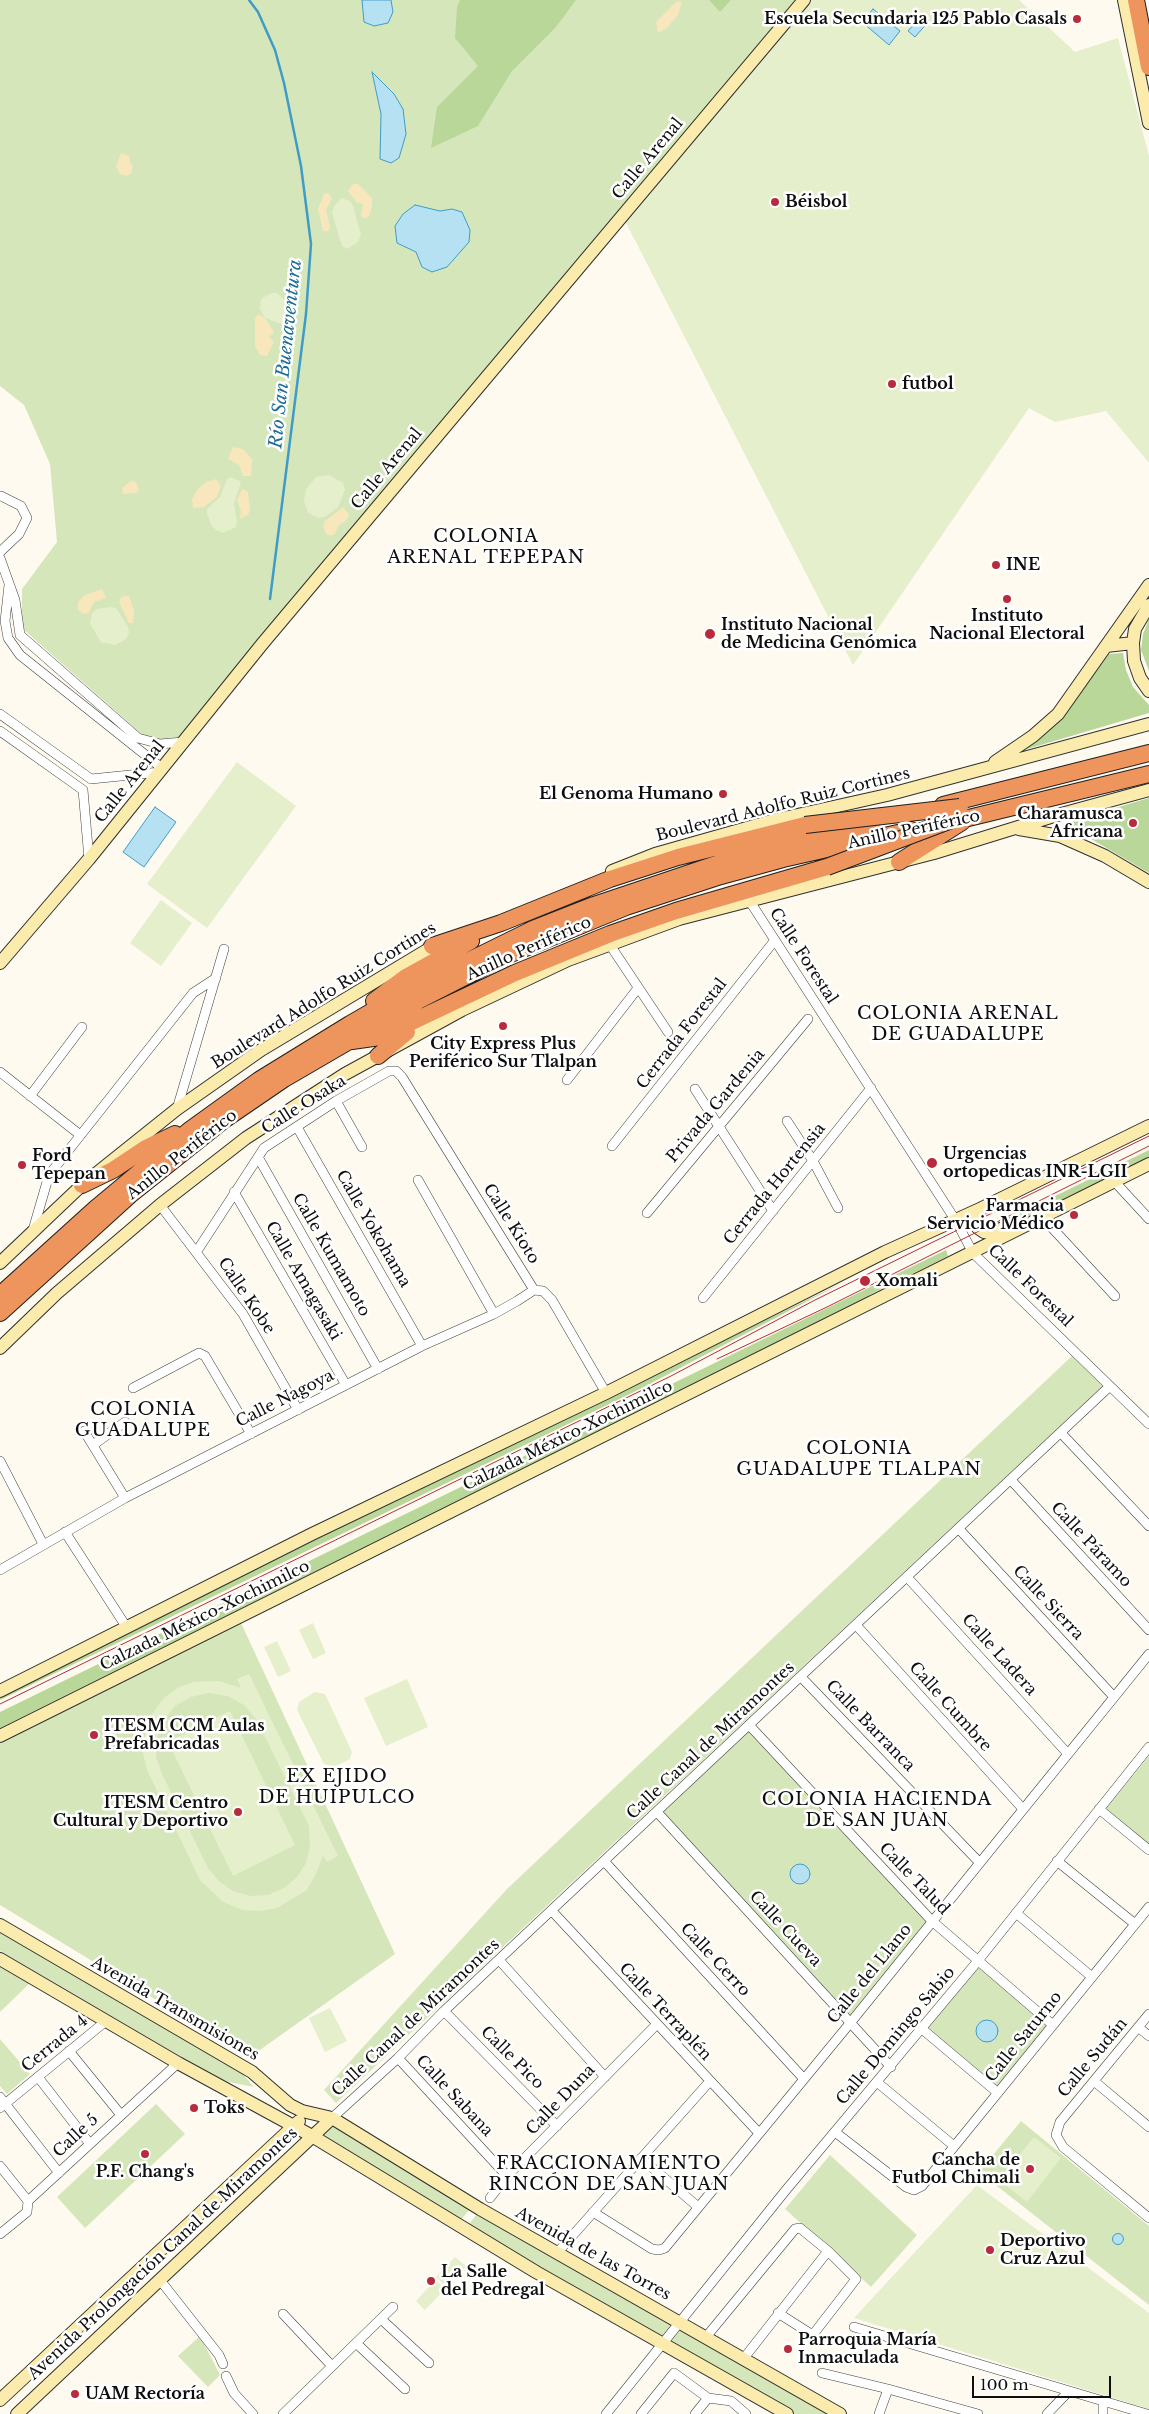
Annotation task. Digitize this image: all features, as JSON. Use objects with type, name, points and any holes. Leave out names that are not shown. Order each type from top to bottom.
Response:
[{"type":"highway","points":[[1136,0],[1149,67]]},
{"type":"highway","points":[[1147,0],[1149,11]]},
{"type":"highway","name":"Anillo Periférico","points":[[0,1294],[95,1208],[191,1128],[259,1080],[350,1024],[417,986],[533,929],[662,880],[773,848],[1149,753]]},
{"type":"highway","points":[[347,1040],[365,1040],[380,1037],[548,959],[617,931],[676,911],[804,875],[963,814],[1149,758]]},
{"type":"highway","points":[[432,946],[501,923],[610,879],[678,857],[742,840],[805,825],[963,814],[1149,768]]},
{"type":"highway","name":"Anillo Periférico","points":[[0,1313],[124,1201],[260,1095],[347,1040],[418,1000],[506,956],[626,907],[713,878],[963,814],[1149,774]]},
{"type":"highway","points":[[899,862],[963,814]]},
{"type":"highway","points":[[350,1024],[406,976],[501,923]]},
{"type":"highway","points":[[378,1056],[402,1035],[444,1006]]},
{"type":"highway","points":[[82,1185],[113,1170],[160,1141],[191,1128]]},
{"type":"main road","name":"Calle Arenal","points":[[0,963],[89,859],[262,643],[804,0]]},
{"type":"main road","points":[[1124,0],[1149,123]]},
{"type":"main road","points":[[1131,0],[1134,25],[1131,36]]},
{"type":"main road","points":[[976,772],[1006,757],[1058,714],[1149,585]]},
{"type":"main road","points":[[1149,605],[1135,629],[1133,643],[1137,670],[1149,691]]},
{"type":"main road","points":[[1106,646],[1133,643]]},
{"type":"main road","name":"Boulevard Adolfo Ruiz Cortines","points":[[0,1263],[82,1185],[177,1109],[261,1050],[432,946],[469,928],[654,854],[775,820],[887,795],[976,772],[1149,724]]},
{"type":"main road","points":[[0,1348],[57,1293],[160,1206],[246,1138],[345,1074],[469,1006],[568,960],[679,919],[899,862],[1149,790]]},
{"type":"main road","points":[[1008,830],[1023,829],[1060,836],[1106,856],[1149,882]]},
{"type":"main road","name":"Calzada México-Xochimilco","points":[[0,1691],[312,1534],[606,1393],[885,1252],[982,1208],[1149,1126]]},
{"type":"main road","name":"Calzada México-Xochimilco","points":[[0,1736],[1149,1164]]},
{"type":"main road","points":[[982,1208],[977,1214],[976,1221],[978,1228],[988,1234],[1025,1219],[1041,1219]]},
{"type":"main road","name":"Avenida Transmisiones","points":[[0,1925],[232,2060],[260,2078],[290,2105],[332,2118]]},
{"type":"main road","points":[[0,1959],[178,2063],[312,2136],[536,2272],[787,2414]]},
{"type":"main road","points":[[265,2109],[271,2107],[275,2102],[275,2091]]},
{"type":"main road","name":"Avenida Prolongación Canal de Miramontes","points":[[0,2400],[308,2112]]},
{"type":"main road","name":"Avenida Prolongación Canal de Miramontes","points":[[17,2414],[332,2118]]},
{"type":"main road","name":"Avenida de las Torres","points":[[332,2118],[480,2209],[840,2414]]},
{"type":"main road","points":[[46,2358],[61,2374]]},
{"type":"street","points":[[0,491],[0,505]]},
{"type":"street","points":[[0,552],[24,527],[27,518],[26,512],[21,506],[1,496]]},
{"type":"street","points":[[0,558],[15,600],[20,635],[138,738],[160,744],[184,742]]},
{"type":"street","points":[[9,585],[5,621],[8,638],[20,655],[161,770]]},
{"type":"street","points":[[0,714],[91,779]]},
{"type":"street","points":[[0,731],[83,790]]},
{"type":"street","points":[[60,775],[67,772],[69,764]]},
{"type":"street","points":[[89,859],[84,783],[91,779],[161,770]]},
{"type":"street","name":"Calle Forestal","points":[[749,900],[956,1220],[974,1252],[1149,1424]]},
{"type":"street","name":"Cerrada Forestal","points":[[612,1146],[775,940]]},
{"type":"street","points":[[610,945],[668,1032]]},
{"type":"street","points":[[177,1109],[224,949]]},
{"type":"street","points":[[33,1232],[49,1175],[79,1134],[193,993],[216,978]]},
{"type":"street","points":[[567,1080],[638,988]]},
{"type":"street","name":"Privada Gardenia","points":[[647,1213],[808,1019]]},
{"type":"street","points":[[30,1096],[82,1027]]},
{"type":"street","name":"Calle Osaka","points":[[197,1251],[264,1148],[336,1101],[389,1071]]},
{"type":"street","name":"Calle Kioto","points":[[389,1071],[396,1072],[402,1077],[534,1290],[544,1292],[552,1300],[606,1393]]},
{"type":"street","points":[[0,1072],[79,1134]]},
{"type":"street","name":"Cerrada Hortensia","points":[[703,1298],[871,1088]]},
{"type":"street","points":[[695,1089],[773,1211]]},
{"type":"street","points":[[336,1101],[362,1147]]},
{"type":"street","points":[[787,1121],[813,1161],[838,1208]]},
{"type":"street","name":"Calle Yokohama","points":[[297,1127],[422,1346]]},
{"type":"street","name":"Calle Kumamoto","points":[[258,1157],[378,1369]]},
{"type":"street","points":[[418,1180],[494,1314]]},
{"type":"street","points":[[1114,1181],[1149,1219]]},
{"type":"street","name":"Calle Amagasaki","points":[[234,1192],[346,1385]]},
{"type":"street","name":"Calle Kobe","points":[[160,1206],[197,1251],[244,1314],[298,1410]]},
{"type":"street","points":[[1041,1219],[1115,1296]]},
{"type":"street","name":"Calle Nagoya","points":[[1,1567],[124,1498],[422,1346],[518,1302],[534,1290]]},
{"type":"street","points":[[133,1388],[199,1352],[205,1356],[251,1434]]},
{"type":"street","name":"Calle Canal de Miramontes","points":[[332,2118],[398,2058],[444,2011],[750,1726],[1110,1386]]},
{"type":"street","points":[[93,1445],[125,1422]]},
{"type":"street","points":[[84,1431],[124,1498]]},
{"type":"street","points":[[1061,1433],[1149,1526]]},
{"type":"street","points":[[0,1461],[44,1544]]},
{"type":"street","name":"Calle Páramo","points":[[1011,1480],[1149,1630]]},
{"type":"street","name":"Calle Sierra","points":[[959,1529],[1114,1698]]},
{"type":"street","points":[[65,1532],[127,1628]]},
{"type":"street","name":"Calle Ladera","points":[[908,1577],[1068,1754]]},
{"type":"street","name":"Calle Cumbre","points":[[856,1625],[1023,1809]]},
{"type":"street","name":"Calle del Llano","points":[[593,2212],[652,2248],[660,2250],[665,2248],[697,2206],[851,2022],[1149,1654]]},
{"type":"street","name":"Calle Barranca","points":[[801,1677],[979,1862]]},
{"type":"street","name":"Calle Talud","points":[[750,1726],[932,1921],[977,1962],[1053,2025]]},
{"type":"street","name":"Calle Domingo Sabio","points":[[606,2414],[835,2132],[922,2030],[1149,1747]]},
{"type":"street","points":[[1100,1809],[1149,1850]]},
{"type":"street","name":"Calle Cueva","points":[[657,1812],[891,2067]]},
{"type":"street","points":[[1057,1861],[1134,1924]]},
{"type":"street","name":"Calle Cerro","points":[[604,1862],[804,2079]]},
{"type":"street","name":"Calle Saturno","points":[[835,2132],[906,2187],[914,2190],[922,2186],[1149,1907]]},
{"type":"street","name":"Calle Terraplén","points":[[552,1911],[656,2025],[758,2132]]},
{"type":"street","points":[[1016,1913],[1092,1977]]},
{"type":"street","points":[[499,1960],[605,2077]]},
{"type":"street","name":"Calle Pico","points":[[444,2011],[557,2126]]},
{"type":"street","name":"Calle Sudán","points":[[1149,2014],[1060,2122],[1056,2134],[1063,2147],[1149,2218]]},
{"type":"street","name":"Cerrada 4","points":[[2,2103],[38,2077],[106,2021]]},
{"type":"street","name":"Calle Duna","points":[[490,2198],[507,2176],[656,2025]]},
{"type":"street","points":[[1138,2027],[1149,2036]]},
{"type":"street","points":[[922,2030],[998,2093]]},
{"type":"street","points":[[69,2051],[122,2115]]},
{"type":"street","name":"Calle Sabana","points":[[398,2058],[507,2176]]},
{"type":"street","name":"Calle 5","points":[[0,2234],[26,2212],[28,2201],[178,2063]]},
{"type":"street","points":[[38,2077],[90,2144]]},
{"type":"street","points":[[557,2253],[710,2081]]},
{"type":"street","points":[[1094,2081],[1149,2126]]},
{"type":"street","points":[[878,2083],[954,2146]]},
{"type":"street","points":[[2,2103],[59,2173]]},
{"type":"street","points":[[641,2158],[697,2206]]},
{"type":"street","points":[[0,2166],[28,2201]]},
{"type":"street","points":[[706,2337],[795,2229],[800,2228],[855,2276],[855,2283],[815,2332],[811,2334],[778,2314]]},
{"type":"street","points":[[744,2358],[828,2251]]},
{"type":"street","points":[[160,2280],[219,2355],[223,2364]]},
{"type":"street","points":[[283,2414],[393,2307]]},
{"type":"street","points":[[283,2314],[332,2366]]},
{"type":"street","points":[[381,2319],[429,2363]]},
{"type":"street","points":[[854,2327],[1147,2414]]},
{"type":"street","points":[[356,2343],[405,2389]]},
{"type":"street","points":[[641,2414],[674,2373],[708,2398],[731,2401],[746,2414]]},
{"type":"street","points":[[822,2373],[978,2414]]},
{"type":"street","points":[[226,2376],[234,2393],[253,2414]]},
{"type":"street","points":[[731,2401],[741,2387]]},
{"type":"street","points":[[879,2414],[888,2389]]},
{"type":"street","points":[[1047,2414],[1069,2391]]},
{"type":"street","points":[[695,2414],[708,2398]]},
{"type":"street","points":[[1103,2401],[1103,2414]]},
{"type":"green space","points":[[0,0],[798,0],[180,738],[148,740],[22,628],[22,589],[57,542],[50,464],[24,405],[0,386]]},
{"type":"green space","points":[[460,0],[576,0],[556,27],[512,71],[478,126],[431,148],[437,107],[478,66],[455,38],[457,7]]},
{"type":"green space","points":[[709,0],[731,0],[720,12]]},
{"type":"green space","points":[[808,0],[1019,0],[1075,52],[1118,38],[1149,156],[1149,463],[1106,411],[1055,422],[1029,408],[853,665],[622,215]]},
{"type":"green space","points":[[342,198],[350,201],[353,206],[361,235],[358,242],[347,249],[342,246],[332,213],[334,206]]},
{"type":"green space","points":[[272,293],[277,293],[292,308],[292,318],[284,325],[265,318],[260,309],[261,299]]},
{"type":"green space","points":[[329,475],[343,483],[345,490],[338,507],[325,517],[319,518],[308,513],[304,501],[306,489],[316,477]]},
{"type":"green space","points":[[231,477],[241,482],[234,504],[237,522],[236,527],[223,533],[212,526],[207,509],[220,497],[227,479]]},
{"type":"green space","points":[[116,608],[128,627],[129,633],[126,639],[115,645],[101,642],[90,624],[92,613],[97,609]]},
{"type":"green space","points":[[1149,619],[1149,671],[1141,650],[1143,634]]},
{"type":"green space","points":[[1123,653],[1126,670],[1133,687],[1149,705],[1149,713],[1017,752],[1065,713],[1109,654]]},
{"type":"green space","points":[[237,762],[296,806],[207,928],[147,884]]},
{"type":"green space","points":[[1149,798],[1149,873],[1064,823]]},
{"type":"green space","points":[[161,900],[192,923],[161,966],[130,943]]},
{"type":"green space","points":[[1149,1150],[1149,1163],[1033,1215],[1022,1217],[992,1231],[984,1231]]},
{"type":"green space","points":[[946,1250],[948,1256],[871,1294],[861,1302],[0,1730],[0,1712]]},
{"type":"green space","points":[[846,1281],[638,1390],[0,1700],[0,1697],[351,1522]]},
{"type":"green space","points":[[1073,1355],[1103,1386],[336,2103],[324,2090],[507,1889]]},
{"type":"green space","name":"ITESM Centro Cultural y Deportivo","points":[[241,1623],[395,1954],[250,2057],[0,1905],[0,1740]]},
{"type":"green space","points":[[313,1623],[326,1653],[313,1659],[299,1630]]},
{"type":"green space","points":[[277,1641],[291,1671],[278,1677],[264,1647]]},
{"type":"green space","points":[[249,1674],[338,1856],[327,1862],[323,1856],[307,1890],[277,1908],[260,1911],[242,1910],[223,1902],[200,1880],[147,1770],[143,1753],[146,1730],[152,1714],[164,1698],[179,1687],[193,1682],[219,1681],[241,1688],[237,1679]],"holes":[[[209,1693],[228,1696],[244,1705],[256,1719],[309,1826],[310,1846],[306,1863],[297,1877],[284,1888],[268,1895],[250,1896],[233,1891],[219,1881],[208,1868],[162,1774],[156,1757],[157,1738],[163,1721],[175,1706],[191,1697]]]},
{"type":"green space","points":[[407,1679],[428,1727],[386,1746],[364,1698]]},
{"type":"green space","points":[[315,1692],[325,1694],[352,1752],[350,1759],[334,1767],[324,1764],[297,1710],[299,1702]]},
{"type":"green space","points":[[230,1711],[295,1845],[233,1876],[168,1742]]},
{"type":"green space","points":[[750,1730],[927,1922],[853,2018],[661,1812]]},
{"type":"green space","points":[[1149,1756],[1149,1847],[1105,1810]]},
{"type":"green space","points":[[0,1931],[232,2062],[254,2087],[223,2081],[0,1951]]},
{"type":"green space","points":[[977,1963],[1052,2025],[998,2092],[924,2029]]},
{"type":"green space","points":[[0,1965],[30,1983],[0,2012]]},
{"type":"green space","points":[[330,2008],[347,2041],[325,2052],[309,2018]]},
{"type":"green space","points":[[0,2039],[30,2074],[7,2094],[0,2086]]},
{"type":"green space","points":[[156,2104],[185,2134],[85,2228],[57,2197]]},
{"type":"green space","points":[[1021,2121],[1149,2226],[1149,2305],[979,2172]]},
{"type":"green space","points":[[336,2124],[472,2207],[458,2223],[320,2137]]},
{"type":"green space","name":"Cancha de Futbol Chimali","points":[[1034,2137],[1061,2158],[1027,2202],[999,2180]]},
{"type":"green space","points":[[830,2155],[917,2235],[871,2287],[785,2209]]},
{"type":"green space","name":"Deportivo Cruz Azul","points":[[977,2185],[1149,2313],[1149,2409],[854,2318]]},
{"type":"green space","points":[[479,2211],[674,2324],[661,2339],[467,2227]]},
{"type":"green space","points":[[455,2257],[466,2266],[447,2287],[436,2277]]},
{"type":"green space","points":[[435,2280],[445,2289],[425,2310],[416,2301]]},
{"type":"green space","points":[[683,2325],[842,2414],[780,2414],[667,2345]]},
{"type":"green space","points":[[200,2336],[220,2375],[208,2387],[178,2356]]},
{"type":"sand","points":[[676,2],[682,2],[678,15],[667,28],[658,33],[656,22]]},
{"type":"sand","points":[[121,153],[129,156],[130,163],[133,166],[131,174],[126,176],[120,174],[116,166]]},
{"type":"sand","points":[[353,184],[358,184],[372,198],[372,207],[369,216],[366,218],[362,218],[361,214],[363,204],[356,202],[348,191]]},
{"type":"sand","points":[[328,193],[332,198],[326,210],[330,227],[328,231],[323,231],[318,209],[324,194]]},
{"type":"sand","points":[[258,314],[265,318],[274,332],[269,337],[274,342],[267,356],[260,355],[255,346],[255,319]]},
{"type":"sand","points":[[284,336],[291,338],[292,357],[289,363],[284,365],[278,357],[282,349],[280,340]]},
{"type":"sand","points":[[233,447],[243,449],[252,459],[251,476],[243,476],[239,465],[228,459]]},
{"type":"sand","points":[[216,479],[221,486],[217,497],[204,507],[193,508],[192,499],[197,490],[206,482]]},
{"type":"sand","points":[[131,481],[136,482],[139,490],[136,493],[123,494],[122,488]]},
{"type":"sand","points":[[242,489],[248,492],[250,510],[248,515],[240,519],[241,511],[237,500]]},
{"type":"sand","points":[[343,507],[349,514],[347,520],[338,526],[335,534],[331,536],[326,534],[323,526],[325,521]]},
{"type":"sand","points":[[102,589],[106,598],[94,602],[89,613],[83,614],[78,610],[78,602],[85,595]]},
{"type":"sand","points":[[129,596],[134,611],[133,623],[129,623],[119,602],[121,597]]},
{"type":"water","points":[[362,0],[391,0],[393,12],[388,23],[374,26],[364,22]]},
{"type":"water","points":[[873,9],[900,31],[889,45],[862,22]]},
{"type":"water","points":[[922,15],[929,21],[915,37],[908,31]]},
{"type":"water","points":[[372,72],[394,94],[403,109],[406,134],[399,158],[391,163],[380,159],[381,114]]},
{"type":"water","points":[[415,205],[440,211],[452,209],[462,212],[470,230],[469,242],[447,267],[432,272],[422,267],[416,252],[397,243],[395,226],[403,214]]},
{"type":"water","points":[[155,807],[176,822],[144,867],[123,852]]},
{"type":"water","points":[[800,1864],[807,1867],[810,1874],[807,1881],[800,1884],[793,1881],[790,1874],[793,1867]]},
{"type":"water","points":[[987,2020],[995,2023],[998,2031],[995,2039],[987,2042],[979,2039],[976,2031],[979,2023]]},
{"type":"water","points":[[1118,2233],[1124,2239],[1118,2245],[1112,2239]]},
{"type":"waterway","name":"Río San Buenaventura","points":[[249,0],[258,12],[275,50],[284,83],[301,166],[311,244],[306,314],[270,599]]},
{"type":"tram line","points":[[0,1704],[671,1376],[815,1300],[1149,1136]]},
{"type":"tram line","points":[[717,1359],[827,1307],[1149,1146]]},
{"type":"place","name":"Escuela Secundaria 125 Pablo Casals","points":[[1077,19]]},
{"type":"place","name":"Béisbol","points":[[775,202]]},
{"type":"place","name":"futbol","points":[[892,384]]},
{"type":"place","name":"INE","points":[[996,565]]},
{"type":"place","name":"Instituto Nacional Electoral","points":[[1007,599]]},
{"type":"place","name":"Instituto Nacional de Medicina Genómica","points":[[710,634]]},
{"type":"place","name":"El Genoma Humano","points":[[723,794]]},
{"type":"place","name":"Charamusca Africana","points":[[1133,823]]},
{"type":"place","name":"City Express Plus Periférico Sur Tlalpan","points":[[503,1026]]},
{"type":"place","name":"Urgencias ortopedicas INR-LGII","points":[[932,1163]]},
{"type":"place","name":"Ford Tepepan","points":[[22,1165]]},
{"type":"place","name":"Farmacia Servicio Médico","points":[[1074,1215]]},
{"type":"place","name":"Xomali","points":[[865,1281]]},
{"type":"place","name":"ITESM CCM Aulas Prefabricadas","points":[[94,1735]]},
{"type":"place","name":"ITESM Centro Cultural y Deportivo","points":[[238,1812]]},
{"type":"place","name":"Toks","points":[[194,2108]]},
{"type":"place","name":"P.F. Chang's","points":[[145,2154]]},
{"type":"place","name":"Cancha de Futbol Chimali","points":[[1030,2169]]},
{"type":"place","name":"Deportivo Cruz Azul","points":[[990,2250]]},
{"type":"place","name":"La Salle del Pedregal","points":[[431,2281]]},
{"type":"place","name":"Parroquia María Inmaculada","points":[[788,2349]]},
{"type":"place","name":"UAM Rectoría","points":[[75,2394]]},
{"type":"district","name":"COLONIA ARENAL TEPEPAN","points":[[486,547]]},
{"type":"district","name":"COLONIA ARENAL DE GUADALUPE","points":[[958,1024]]},
{"type":"district","name":"COLONIA GUADALUPE","points":[[143,1420]]},
{"type":"district","name":"COLONIA GUADALUPE TLALPAN","points":[[859,1459]]},
{"type":"district","name":"EX EJIDO DE HUIPULCO","points":[[337,1787]]},
{"type":"district","name":"COLONIA HACIENDA DE SAN JUAN","points":[[877,1810]]},
{"type":"district","name":"FRACCIONAMIENTO RINCÓN DE SAN JUAN","points":[[609,2174]]}]
